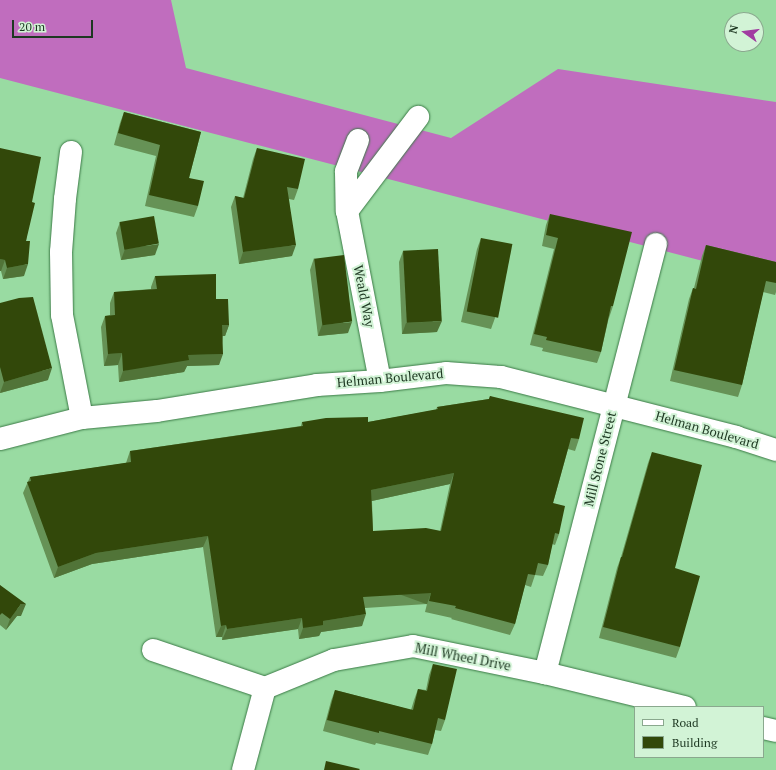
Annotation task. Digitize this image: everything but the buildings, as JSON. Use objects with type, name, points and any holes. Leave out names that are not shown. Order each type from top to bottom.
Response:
[{"type":"street","points":[[347,211],[418,117]]},
{"type":"street","name":"Weald Way","points":[[358,140],[346,172],[347,211],[380,380]]},
{"type":"street","points":[[71,152],[65,199],[61,252],[62,315],[82,418]]},
{"type":"street","name":"Mill Stone Street","points":[[545,673],[656,244]]},
{"type":"street","name":"Helman Boulevard","points":[[0,439],[82,418],[158,411],[317,384],[380,380],[446,372],[501,377],[736,437],[776,450]]},
{"type":"street","name":"Mill Wheel Drive","points":[[265,688],[334,660],[413,646],[545,673],[681,706]]},
{"type":"street","points":[[153,650],[265,688],[243,770]]},
{"type":"street","points":[[764,728],[776,731]]},
{"type":"shaded area","points":[[0,0],[171,0],[186,68],[451,138],[558,69],[776,102],[776,280],[0,78]]}]
